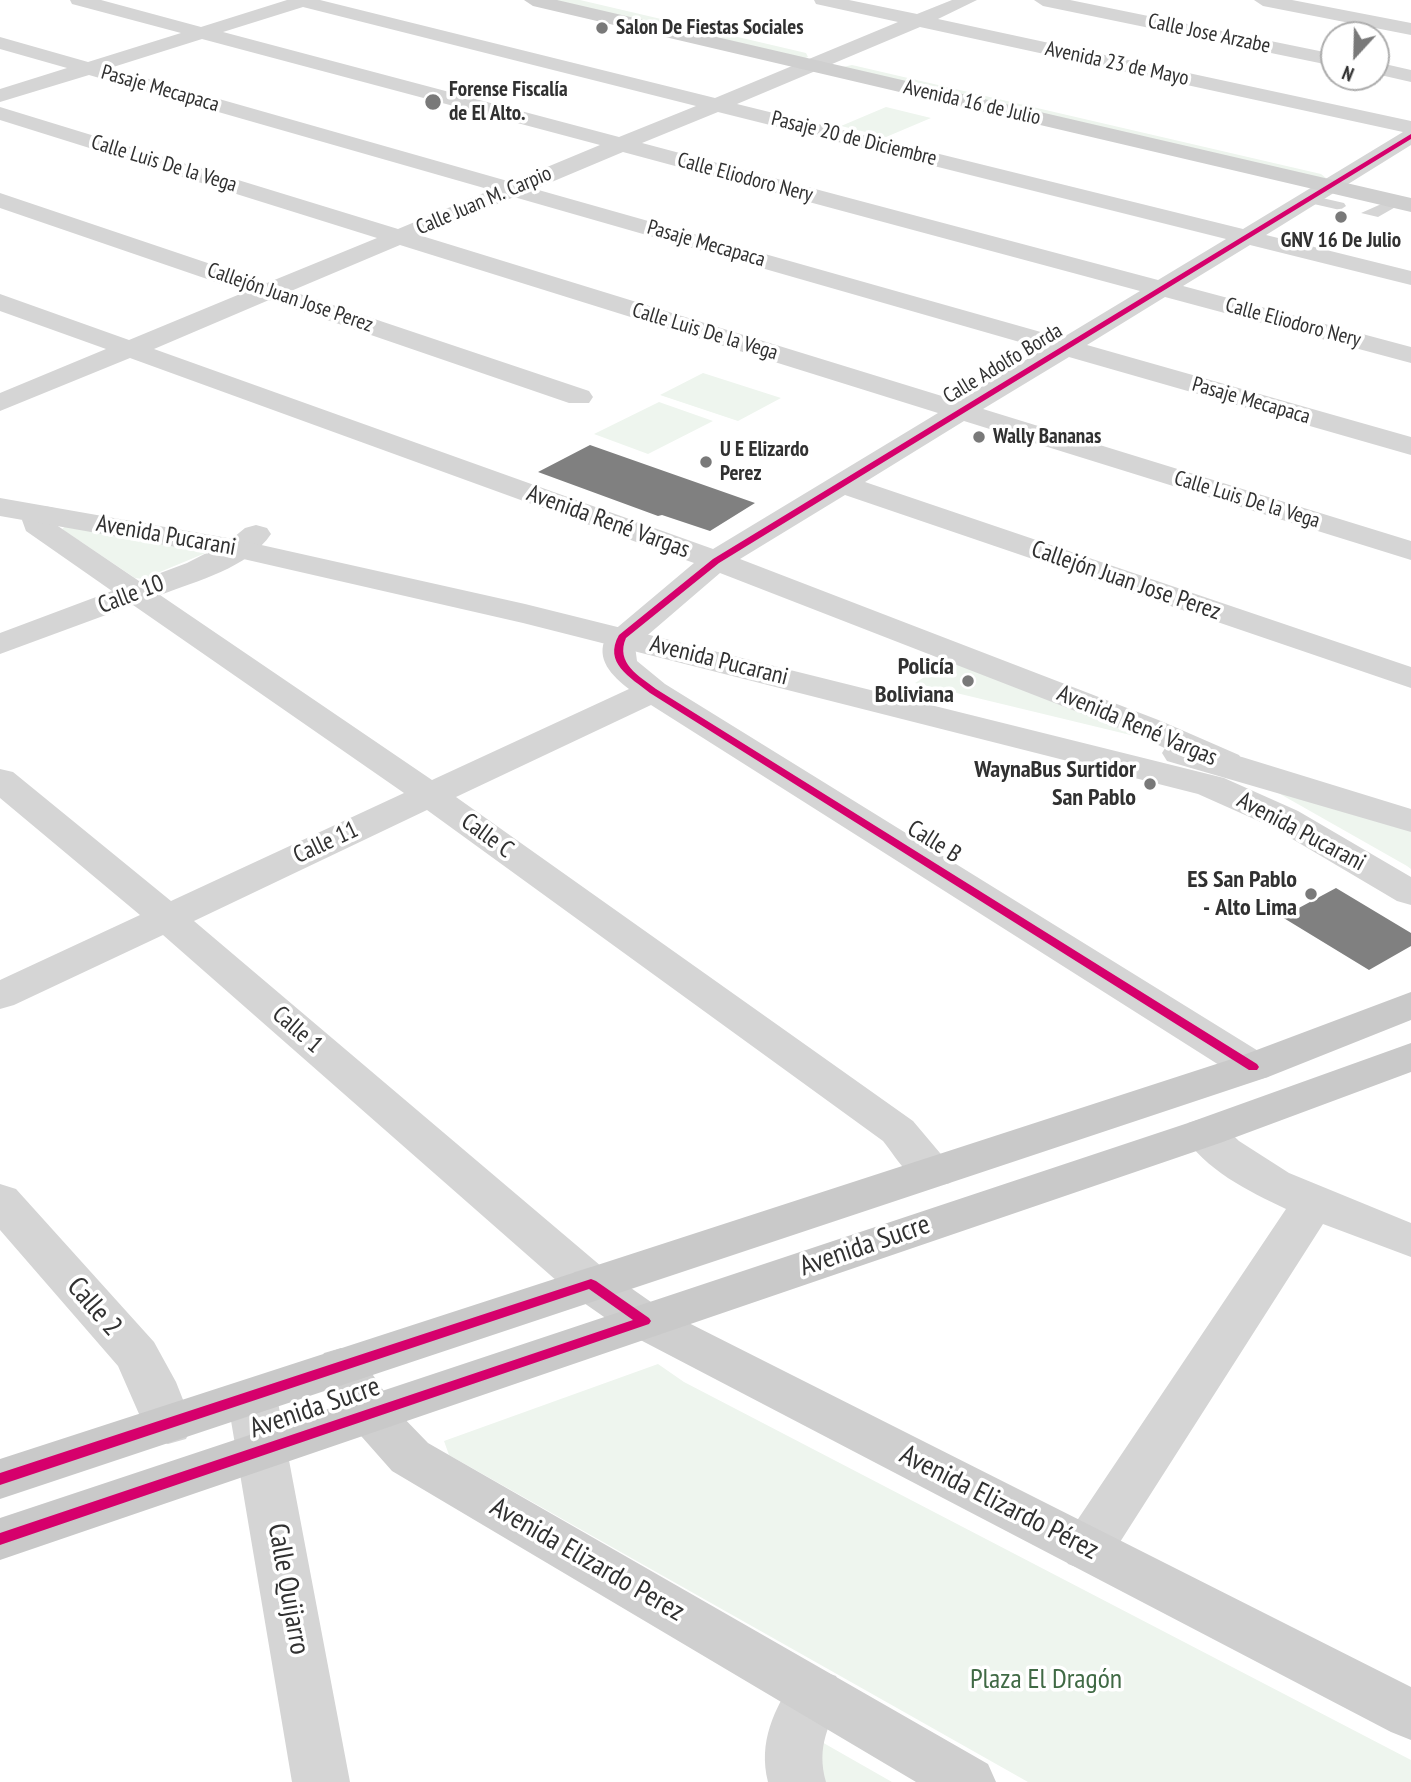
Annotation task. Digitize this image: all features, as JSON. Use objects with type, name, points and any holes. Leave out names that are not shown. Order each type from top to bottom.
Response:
[{"type":"main road","name":"Avenida 16 de Julio","points":[[533,0],[1332,191],[1403,204]]},
{"type":"main road","name":"Avenida 16 de Julio","points":[[597,0],[835,55],[1332,191],[1411,186]]},
{"type":"main road","name":"Avenida Sucre","points":[[0,1479],[1253,1067],[1411,1005]]},
{"type":"main road","name":"Avenida Sucre","points":[[0,1539],[1204,1133],[1411,1057]]},
{"type":"main road","name":"Avenida Elizardo Pérez","points":[[591,1284],[644,1321],[1411,1715]]},
{"type":"main road","points":[[341,1366],[369,1414]]},
{"type":"main road","name":"Avenida Elizardo Perez","points":[[369,1414],[387,1437],[410,1457],[816,1693]]},
{"type":"main road","points":[[816,1693],[967,1782]]},
{"type":"street","name":"Calle Eliodoro Nery","points":[[79,0],[1411,355]]},
{"type":"street","points":[[0,96],[302,0]]},
{"type":"street","name":"Pasaje 20 de Diciembre","points":[[302,0],[1411,278]]},
{"type":"street","name":"Avenida 23 de Mayo","points":[[823,0],[1411,127]]},
{"type":"street","name":"Calle Juan M. Carpio","points":[[0,403],[968,0]]},
{"type":"street","name":"Calle Jose Arzabe","points":[[1044,0],[1320,57]]},
{"type":"street","points":[[1263,0],[1411,29]]},
{"type":"street","name":"Pasaje Mecapaca","points":[[0,43],[1411,446]]},
{"type":"street","points":[[1390,71],[1411,76]]},
{"type":"street","name":"Calle Luis De la Vega","points":[[0,113],[1411,551]]},
{"type":"street","name":"Calle Adolfo Borda","points":[[630,631],[716,561],[1246,237],[1332,191],[1411,136]]},
{"type":"street","name":"Callejón Juan Jose Perez","points":[[0,200],[579,397]]},
{"type":"street","name":"Avenida René Vargas","points":[[0,302],[716,561],[1149,728],[1220,776],[1411,821]]},
{"type":"street","name":"Callejón Juan Jose Perez","points":[[842,484],[1411,678]]},
{"type":"street","name":"Avenida Pucarani","points":[[0,491],[247,542],[630,631],[1220,776],[1285,819],[1411,893]]},
{"type":"street","name":"Avenida Pucarani","points":[[0,507],[247,542]]},
{"type":"street","name":"Calle C","points":[[43,514],[37,520],[37,525],[429,795],[898,1131],[934,1172]]},
{"type":"street","name":"Calle 10","points":[[0,644],[198,570],[247,542]]},
{"type":"street","name":"Calle B","points":[[630,631],[616,646],[616,656],[627,670],[653,691],[1253,1067]]},
{"type":"street","name":"Calle 11","points":[[0,996],[653,691]]},
{"type":"street","name":"Calle 1","points":[[0,780],[167,918],[591,1284]]},
{"type":"street","points":[[1204,1133],[1221,1152],[1253,1173],[1411,1241]]},
{"type":"street","name":"Calle 2","points":[[0,1200],[137,1355],[151,1382],[167,1425]]},
{"type":"street","points":[[1087,1549],[1315,1201]]},
{"type":"street","name":"Calle Quijarro","points":[[252,1397],[264,1450],[321,1782]]},
{"type":"street","points":[[797,1782],[791,1764],[793,1735],[800,1716],[816,1693]]},
{"type":"lane","points":[[1367,213],[1373,214],[1403,204]]},
{"type":"green space","points":[[542,0],[580,0],[806,53],[808,57],[802,59]]},
{"type":"green space","points":[[852,65],[1321,174],[1326,178],[1321,181],[838,68]]},
{"type":"green space","points":[[886,107],[931,118],[886,137],[841,126]]},
{"type":"green space","points":[[703,373],[781,398],[738,421],[660,395]]},
{"type":"green space","points":[[659,402],[713,421],[648,454],[594,434]]},
{"type":"green space","points":[[67,525],[208,552],[143,579],[135,578],[62,529]]},
{"type":"green space","points":[[950,661],[1158,736],[1147,739],[915,683]]},
{"type":"green space","points":[[1266,786],[1411,831],[1411,869],[1407,866]]},
{"type":"green space","name":"Plaza El Dragón","points":[[658,1364],[684,1382],[1411,1760],[1411,1782],[1028,1782],[449,1455],[444,1441]]},
{"type":"green space","points":[[806,1733],[892,1782],[823,1782]]},
{"type":"building","points":[[590,445],[755,503],[710,531],[658,516],[538,472]]},
{"type":"building","points":[[1336,888],[1411,933],[1411,946],[1369,970],[1282,917]]},
{"type":"cycle path","points":[[1253,1067],[653,691],[625,668],[620,661],[618,646],[622,637],[716,561],[1411,136]]},
{"type":"cycle path","points":[[0,1479],[591,1284],[644,1321]]},
{"type":"cycle path","points":[[0,1539],[644,1321]]},
{"type":"place","name":"Salon De Fiestas Sociales","points":[[602,28]]},
{"type":"place","name":"Forense Fiscalía de El Alto.","points":[[433,102]]},
{"type":"place","name":"GNV 16 De Julio","points":[[1341,217]]},
{"type":"place","name":"Wally Bananas","points":[[979,437]]},
{"type":"place","name":"U E Elizardo Perez","points":[[706,462]]},
{"type":"place","name":"Policía Boliviana","points":[[968,681]]},
{"type":"place","name":"WaynaBus Surtidor San Pablo","points":[[1150,784]]},
{"type":"place","name":"ES San Pablo - Alto Lima","points":[[1311,894]]}]
